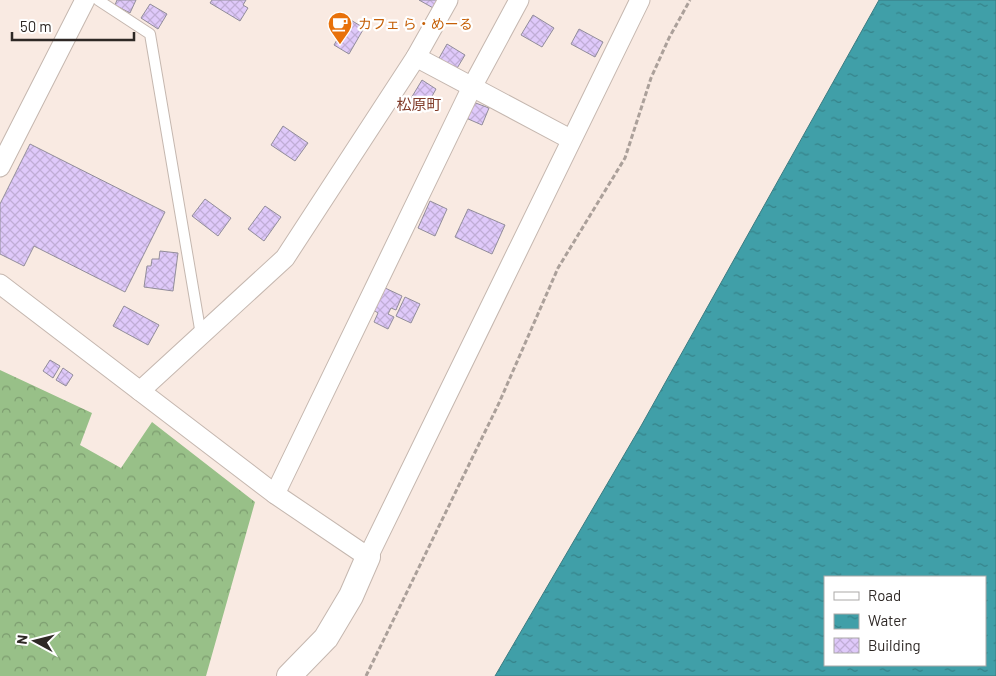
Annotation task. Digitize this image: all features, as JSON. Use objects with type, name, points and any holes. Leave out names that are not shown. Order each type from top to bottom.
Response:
[{"type":"street","points":[[0,167],[85,0]]},
{"type":"street","points":[[140,391],[285,258],[416,57],[448,0]]},
{"type":"street","points":[[275,494],[472,87],[519,0]]},
{"type":"street","points":[[289,676],[326,638],[351,596],[368,557],[570,139],[640,0]]},
{"type":"street","points":[[416,57],[570,139]]},
{"type":"street","points":[[0,284],[275,494],[368,557]]},
{"type":"lane","points":[[98,0],[150,34],[201,335]]},
{"type":"path","points":[[366,676],[499,404],[558,268],[625,158],[651,78],[669,38],[690,0]]},
{"type":"green space","points":[[0,370],[92,413],[80,445],[121,468],[152,422],[255,502],[206,676],[0,676]]},
{"type":"water","points":[[879,0],[996,0],[996,676],[495,676],[641,426]]},
{"type":"building","points":[[117,0],[136,0],[130,13],[115,5]]},
{"type":"building","points":[[212,0],[246,0],[243,5],[248,8],[240,21],[210,3]]},
{"type":"building","points":[[419,0],[440,0],[435,9]]},
{"type":"building","points":[[150,4],[167,14],[158,29],[141,18]]},
{"type":"building","points":[[533,15],[554,28],[542,47],[521,35]]},
{"type":"building","points":[[349,19],[364,28],[349,54],[334,45]]},
{"type":"building","points":[[579,29],[603,42],[595,57],[571,44]]},
{"type":"building","points":[[447,44],[465,55],[456,70],[438,60]]},
{"type":"building","points":[[422,80],[436,89],[425,109],[410,100]]},
{"type":"building","points":[[473,102],[489,108],[482,125],[466,118]]},
{"type":"building","points":[[283,126],[308,143],[295,161],[271,145]]},
{"type":"building","points":[[30,144],[165,212],[125,292],[34,246],[24,266],[0,254],[0,204]]},
{"type":"building","points":[[205,199],[231,218],[218,236],[192,216]]},
{"type":"building","points":[[430,201],[447,209],[435,236],[418,228]]},
{"type":"building","points":[[265,206],[281,217],[264,241],[248,229]]},
{"type":"building","points":[[468,209],[505,225],[492,254],[455,237]]},
{"type":"building","points":[[160,251],[178,253],[173,291],[144,287],[147,266],[151,266],[152,259],[159,259]]},
{"type":"building","points":[[383,287],[402,296],[396,310],[391,308],[388,314],[394,317],[388,329],[374,322],[378,313],[372,309]]},
{"type":"building","points":[[405,297],[420,304],[411,323],[396,316]]},
{"type":"building","points":[[124,306],[159,325],[148,345],[113,326]]},
{"type":"building","points":[[50,360],[60,366],[53,378],[43,371]]},
{"type":"building","points":[[63,368],[73,375],[66,386],[56,380]]},
{"type":"place","name":"カフェ ら・めーる","points":[[340,45]]},
{"type":"district","name":"松原町","points":[[419,105]]}]
